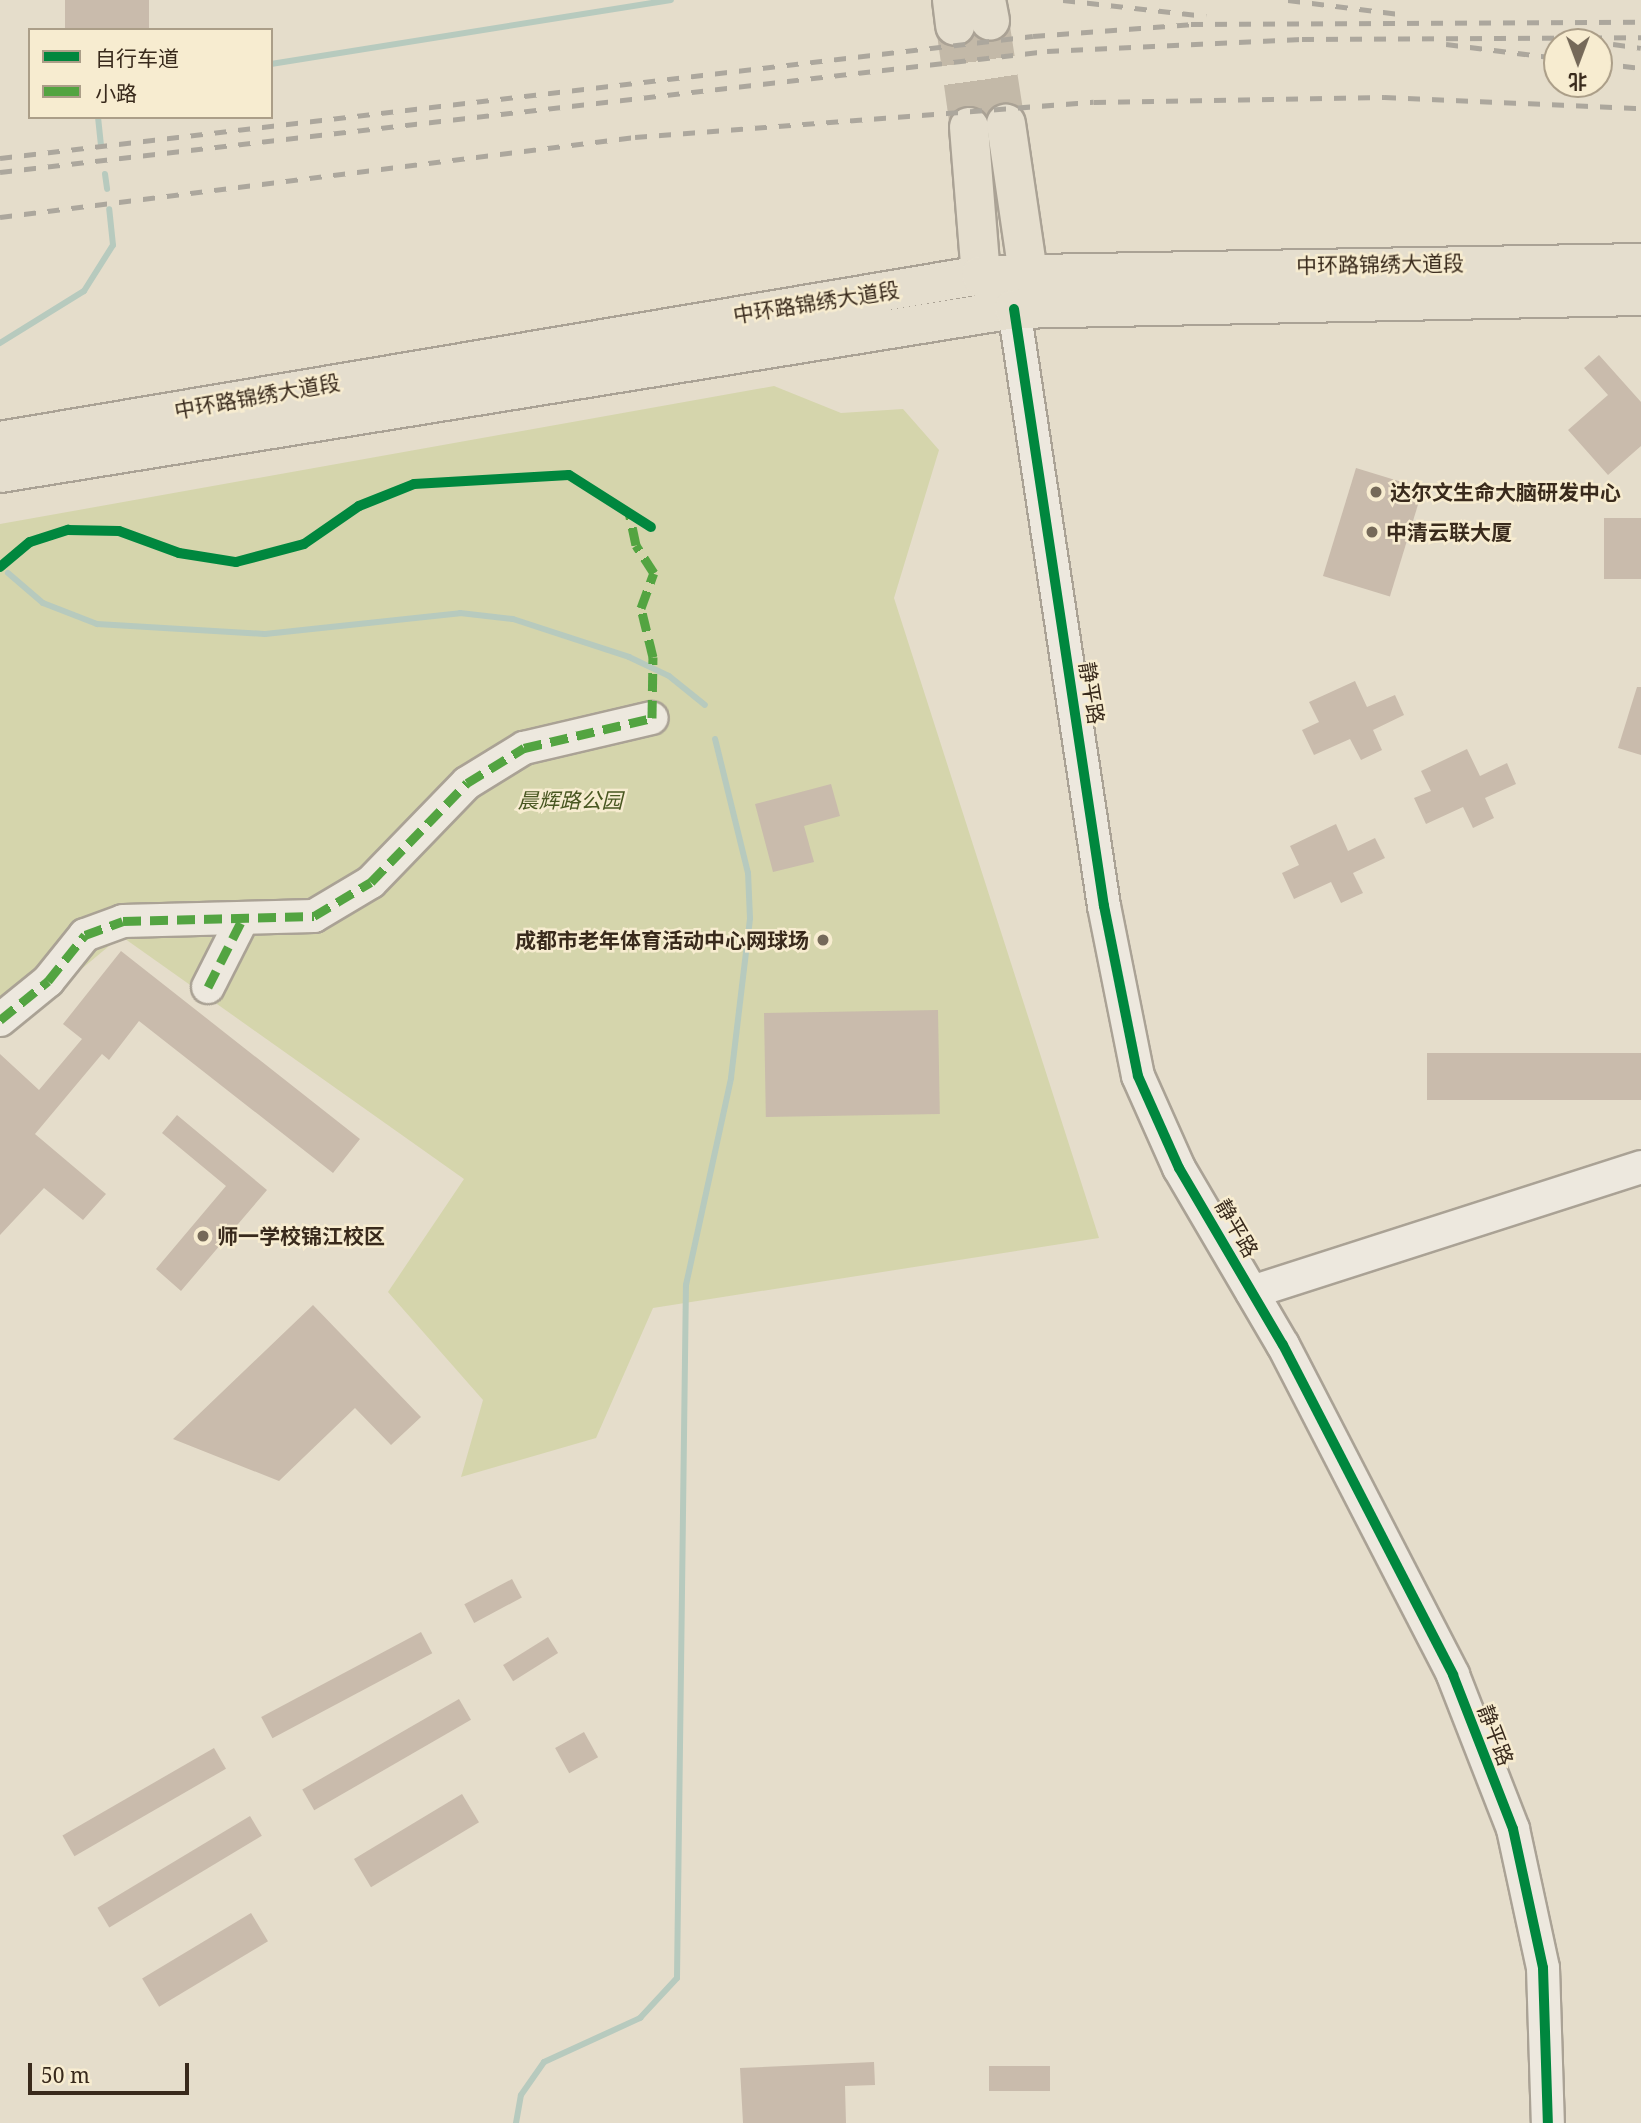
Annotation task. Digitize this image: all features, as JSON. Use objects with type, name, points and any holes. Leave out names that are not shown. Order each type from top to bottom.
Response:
[{"type":"main road","points":[[988,126],[1028,273],[1014,309],[981,275],[988,126]]},
{"type":"main road","name":"中环路锦绣大道段","points":[[0,441],[981,275],[1641,262]]},
{"type":"main road","name":"中环路锦绣大道段","points":[[0,473],[1014,309],[1641,296]]},
{"type":"street","name":"静平路","points":[[1014,309],[1104,906],[1138,1076],[1179,1168],[1252,1292],[1453,1675],[1513,1829],[1543,1968],[1548,2123]]},
{"type":"street","points":[[0,1020],[48,981],[85,935],[123,921],[241,922],[314,916],[371,883],[467,783],[524,748],[652,718]]},
{"type":"street","points":[[208,987],[241,922]]},
{"type":"street","points":[[1252,1292],[1641,1167]]},
{"type":"green space","name":"晨辉路公园","points":[[774,386],[841,413],[903,409],[939,450],[894,598],[1099,1238],[653,1308],[596,1438],[461,1477],[483,1400],[388,1292],[464,1179],[121,936],[0,1037],[0,524]]},
{"type":"building","points":[[65,0],[149,0],[149,28],[65,28]]},
{"type":"building","points":[[1599,355],[1641,402],[1641,446],[1608,475],[1568,430],[1608,395],[1584,368]]},
{"type":"building","name":"中清云联大厦","points":[[1356,468],[1423,488],[1390,597],[1323,576]]},
{"type":"building","points":[[1604,518],[1641,518],[1641,579],[1604,579]]},
{"type":"building","points":[[1355,681],[1367,707],[1395,695],[1404,715],[1373,730],[1382,750],[1361,760],[1350,739],[1314,755],[1302,730],[1319,722],[1309,702]]},
{"type":"building","points":[[1637,687],[1641,687],[1641,755],[1618,748]]},
{"type":"building","points":[[1467,749],[1480,776],[1507,763],[1516,784],[1485,798],[1494,818],[1473,828],[1463,807],[1426,824],[1414,798],[1431,791],[1421,771]]},
{"type":"building","points":[[831,784],[840,816],[804,826],[814,862],[773,872],[755,804]]},
{"type":"building","points":[[1336,824],[1348,851],[1375,838],[1385,858],[1353,873],[1363,893],[1341,903],[1331,882],[1294,899],[1282,873],[1299,865],[1290,846]]},
{"type":"building","points":[[121,951],[360,1139],[333,1173],[139,1021],[109,1060],[102,1054],[35,1134],[106,1194],[83,1220],[44,1188],[0,1235],[0,1054],[39,1090],[82,1039],[63,1024]]},
{"type":"building","points":[[938,1010],[940,1114],[766,1117],[764,1013]]},
{"type":"building","points":[[1427,1053],[1641,1053],[1641,1100],[1427,1100]]},
{"type":"building","points":[[177,1115],[267,1190],[181,1291],[156,1269],[226,1186],[162,1133]]},
{"type":"building","points":[[313,1305],[421,1417],[391,1445],[355,1408],[279,1481],[173,1439]]},
{"type":"building","points":[[512,1579],[522,1598],[474,1623],[464,1604]]},
{"type":"building","points":[[421,1632],[432,1653],[272,1738],[261,1717]]},
{"type":"building","points":[[548,1637],[558,1653],[513,1681],[503,1665]]},
{"type":"building","points":[[459,1699],[471,1720],[314,1810],[302,1790]]},
{"type":"building","points":[[584,1732],[598,1757],[569,1773],[555,1748]]},
{"type":"building","points":[[214,1748],[226,1769],[74,1856],[62,1836]]},
{"type":"building","points":[[462,1794],[479,1822],[371,1887],[354,1859]]},
{"type":"building","points":[[250,1816],[262,1836],[109,1927],[97,1908]]},
{"type":"building","points":[[251,1913],[268,1941],[159,2007],[142,1978]]},
{"type":"building","points":[[874,2062],[875,2085],[845,2086],[846,2123],[743,2123],[740,2068]]},
{"type":"building","points":[[989,2066],[1050,2066],[1050,2091],[989,2091]]},
{"type":"waterway","points":[[273,64],[671,0]]},
{"type":"waterway","points":[[98,119],[101,145]]},
{"type":"waterway","points":[[105,174],[107,189]]},
{"type":"waterway","points":[[0,343],[84,291],[113,245],[109,209]]},
{"type":"waterway","points":[[8,573],[43,603],[97,624],[265,634],[460,613],[513,619],[629,657],[669,676],[705,705]]},
{"type":"waterway","points":[[516,2123],[521,2095],[544,2062],[640,2018],[677,1978],[686,1285],[731,1078],[750,918],[748,873],[715,739]]},
{"type":"tunnel","points":[[990,21],[1006,124]]},
{"type":"tunnel","points":[[955,26],[969,127]]},
{"type":"railway","points":[[1063,0],[1206,16]]},
{"type":"railway","points":[[1288,0],[1399,14]]},
{"type":"railway","points":[[0,158],[1033,36],[1191,24],[1641,22]]},
{"type":"railway","points":[[0,172],[1047,51],[1302,39],[1641,37]]},
{"type":"railway","points":[[1446,44],[1543,56]]},
{"type":"railway","points":[[1613,44],[1641,48]]},
{"type":"railway","points":[[1613,65],[1641,68]]},
{"type":"railway","points":[[0,217],[635,137],[1094,102],[1384,97],[1641,108]]},
{"type":"marked path","points":[[0,1020],[48,981],[85,935],[123,921],[314,916],[371,882],[467,783],[524,748],[652,718],[653,657],[641,608],[654,573],[636,545],[629,512]]},
{"type":"marked path","points":[[208,987],[241,922]]},
{"type":"cycle path","points":[[1014,309],[1104,906],[1138,1076],[1179,1168],[1283,1345],[1453,1675],[1513,1829],[1543,1968],[1548,2123]]},
{"type":"cycle path","points":[[0,567],[30,542],[68,530],[119,531],[179,553],[236,562],[304,544],[359,506],[414,484],[569,475],[651,527]]},
{"type":"place","name":"达尔文生命大脑研发中心","points":[[1376,492]]},
{"type":"place","name":"中清云联大厦","points":[[1372,532]]},
{"type":"place","name":"成都市老年体育活动中心网球场","points":[[823,940]]},
{"type":"place","name":"师一学校锦江校区","points":[[203,1236]]}]
